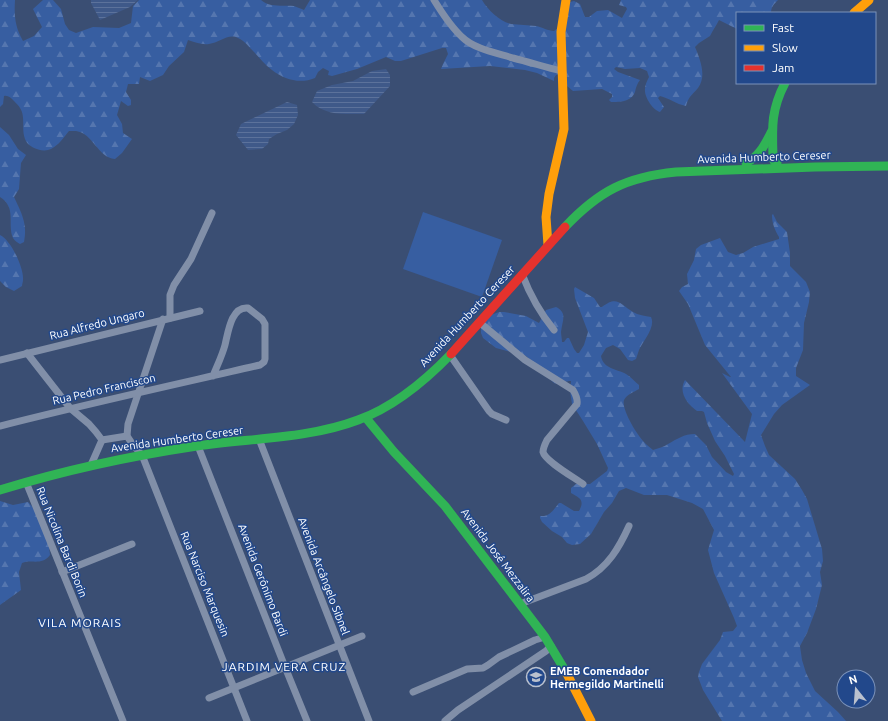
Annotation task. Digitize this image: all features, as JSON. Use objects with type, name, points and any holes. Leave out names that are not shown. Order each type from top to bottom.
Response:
[{"type":"main road","points":[[548,245],[546,217],[549,194],[564,129],[561,71],[561,32],[566,0]]},
{"type":"main road","points":[[855,12],[869,0]]},
{"type":"main road","points":[[772,165],[774,161],[772,157],[773,117],[779,95],[784,84]]},
{"type":"main road","points":[[746,163],[753,160],[759,154],[772,131]]},
{"type":"main road","points":[[659,174],[692,166],[746,163],[756,166],[810,163],[849,167],[888,166]]},
{"type":"main road","name":"Avenida Humberto Cereser","points":[[0,490],[91,465],[198,446],[309,433],[329,429],[366,418],[412,390],[433,372],[548,245],[578,214],[591,202],[603,194],[626,183],[654,174],[756,166]]},
{"type":"main road","name":"Avenida José Mezzalira","points":[[366,418],[394,452],[445,506],[545,637],[569,677],[591,721]]},
{"type":"street","points":[[434,0],[455,30],[462,38],[473,45],[561,71]]},
{"type":"street","points":[[102,440],[127,436],[128,424],[166,319],[170,295],[174,285],[191,259],[212,213]]},
{"type":"street","points":[[522,274],[527,288],[537,307],[554,330]]},
{"type":"street","name":"Rua Pedro Franciscon","points":[[0,426],[70,408],[139,393],[213,376],[260,365],[264,362],[265,324],[262,319],[246,307],[235,314],[229,326],[224,346],[213,376]]},
{"type":"street","name":"Rua Alfredo Ungaro","points":[[0,360],[200,310]]},
{"type":"street","points":[[479,322],[525,360],[573,390],[578,400],[547,440],[543,451],[547,459],[583,484]]},
{"type":"street","points":[[27,353],[70,408],[89,424],[102,440]]},
{"type":"street","points":[[450,355],[489,411],[492,414],[506,420]]},
{"type":"street","name":"Rua Narciso Marquesin","points":[[127,436],[142,455],[247,721]]},
{"type":"street","points":[[91,465],[102,440]]},
{"type":"street","name":"Avenida Arcângelo Sibnel","points":[[258,440],[369,721]]},
{"type":"street","name":"Avenida Gerônimo Bardi","points":[[198,446],[307,721]]},
{"type":"street","name":"Rua Nicolina Bardi Borin","points":[[26,482],[123,721]]},
{"type":"street","points":[[520,604],[594,575],[616,551],[629,526]]},
{"type":"street","points":[[62,572],[132,544]]},
{"type":"street","points":[[209,698],[362,636]]},
{"type":"street","points":[[413,692],[467,669],[482,668],[499,657],[545,637]]},
{"type":"street","points":[[445,721],[458,710],[546,651],[551,646]]},
{"type":"green space","points":[[0,0],[15,0],[16,21],[18,31],[23,41],[34,36],[42,27],[33,9],[43,0],[53,0],[61,9],[65,24],[69,30],[76,33],[93,27],[119,28],[131,23],[133,6],[139,0],[261,0],[265,3],[277,6],[294,6],[304,10],[310,0],[482,0],[494,15],[507,23],[536,26],[554,31],[558,28],[570,2],[574,1],[580,4],[585,17],[589,17],[597,11],[608,10],[622,18],[627,9],[626,7],[619,5],[621,0],[778,0],[772,7],[771,12],[736,12],[736,28],[719,20],[710,36],[695,47],[702,68],[701,83],[698,88],[689,98],[686,106],[660,96],[658,98],[664,107],[660,112],[652,106],[647,99],[645,88],[649,77],[647,71],[640,68],[625,69],[616,67],[614,69],[618,72],[640,80],[631,98],[628,100],[611,102],[609,100],[612,97],[612,94],[602,89],[573,91],[567,86],[560,75],[556,75],[554,81],[537,73],[525,70],[490,66],[441,69],[448,54],[446,48],[401,61],[395,61],[386,57],[357,69],[332,76],[328,75],[329,71],[323,68],[318,72],[315,78],[298,81],[287,79],[272,70],[245,42],[234,37],[227,37],[213,43],[206,44],[188,40],[184,52],[169,66],[163,75],[150,81],[140,77],[139,84],[128,84],[126,92],[131,100],[131,105],[128,106],[121,101],[117,115],[122,124],[123,133],[132,139],[122,153],[115,159],[109,158],[87,136],[76,131],[69,131],[59,143],[51,149],[36,149],[29,145],[25,139],[23,131],[23,115],[18,105],[8,96],[4,96],[3,104],[0,107]]},
{"type":"green space","points":[[0,127],[9,135],[18,149],[26,155],[21,163],[19,189],[14,197],[21,213],[25,229],[24,242],[20,244],[13,238],[11,232],[10,211],[5,201],[0,197]]},
{"type":"green space","points":[[423,212],[502,240],[482,297],[403,269]]},
{"type":"green space","points":[[773,214],[777,222],[787,232],[790,266],[806,282],[810,292],[804,323],[803,350],[796,368],[796,376],[810,385],[782,405],[774,414],[761,435],[769,455],[795,479],[807,499],[822,549],[823,561],[820,572],[822,585],[816,609],[807,633],[800,646],[806,673],[815,691],[846,721],[722,721],[703,690],[698,677],[702,664],[720,640],[723,632],[733,631],[737,626],[714,573],[708,550],[714,530],[703,509],[692,503],[667,495],[644,495],[626,488],[619,491],[591,534],[580,544],[572,545],[567,543],[562,537],[542,522],[540,516],[549,514],[559,503],[574,511],[579,511],[582,504],[581,500],[571,493],[571,488],[576,484],[590,484],[607,471],[608,468],[597,444],[572,404],[570,391],[571,381],[559,384],[554,383],[526,356],[496,348],[483,338],[481,333],[481,326],[491,315],[499,312],[526,316],[539,323],[546,310],[556,307],[560,309],[563,315],[561,332],[562,342],[569,338],[574,349],[577,353],[579,353],[584,345],[588,332],[575,298],[575,287],[594,298],[600,307],[615,301],[635,313],[651,317],[652,325],[636,359],[632,361],[628,360],[620,349],[613,345],[606,348],[601,356],[604,364],[626,374],[639,385],[639,389],[624,400],[625,409],[630,422],[641,439],[653,450],[665,446],[684,436],[695,434],[706,445],[712,457],[726,472],[733,476],[734,474],[725,456],[715,441],[704,412],[697,411],[687,401],[683,393],[683,384],[685,380],[745,442],[752,414],[722,373],[731,377],[705,345],[688,304],[679,291],[682,287],[688,284],[687,274],[694,260],[696,249],[701,245],[720,238],[728,252],[736,255],[753,247],[779,239],[773,224]]},
{"type":"green space","points":[[0,235],[12,248],[19,262],[23,275],[22,286],[14,291],[6,287],[0,281]]},
{"type":"green space","points":[[0,501],[13,505],[28,502],[33,507],[44,527],[50,555],[44,560],[22,563],[19,572],[21,590],[0,605]]},
{"type":"shaded area","points":[[91,0],[138,0],[130,7],[100,20],[91,3]]},
{"type":"shaded area","points":[[386,69],[390,75],[390,86],[364,114],[329,112],[317,107],[312,102],[317,91],[332,85],[353,81],[372,71]]},
{"type":"shaded area","points":[[287,102],[297,105],[298,115],[294,124],[287,130],[269,139],[268,144],[262,149],[248,150],[236,135],[241,124]]},
{"type":"traffic: fast","points":[[777,163],[774,161],[773,157],[773,119],[777,102],[784,84]]},
{"type":"traffic: fast","points":[[746,163],[759,153],[772,131]]},
{"type":"traffic: fast","points":[[565,227],[590,204],[614,188],[628,182],[658,174],[815,167],[888,166]]},
{"type":"traffic: fast","points":[[0,490],[73,470],[147,454],[217,443],[279,437],[319,431],[339,426],[371,415],[396,401],[431,374],[451,354]]},
{"type":"traffic: fast","points":[[366,418],[394,452],[445,506],[545,637],[566,672]]},
{"type":"traffic: slow","points":[[548,245],[546,217],[549,194],[564,129],[561,32],[566,0]]},
{"type":"traffic: slow","points":[[855,12],[869,0]]},
{"type":"traffic: slow","points":[[566,672],[591,721]]},
{"type":"traffic: jam","points":[[451,354],[565,227]]},
{"type":"place","name":"EMEB Comendador Hermegildo Martinelli","points":[[536,677]]},
{"type":"district","name":"VILA MORAIS","points":[[80,622]]},
{"type":"district","name":"JARDIM VERA CRUZ","points":[[284,666]]}]
